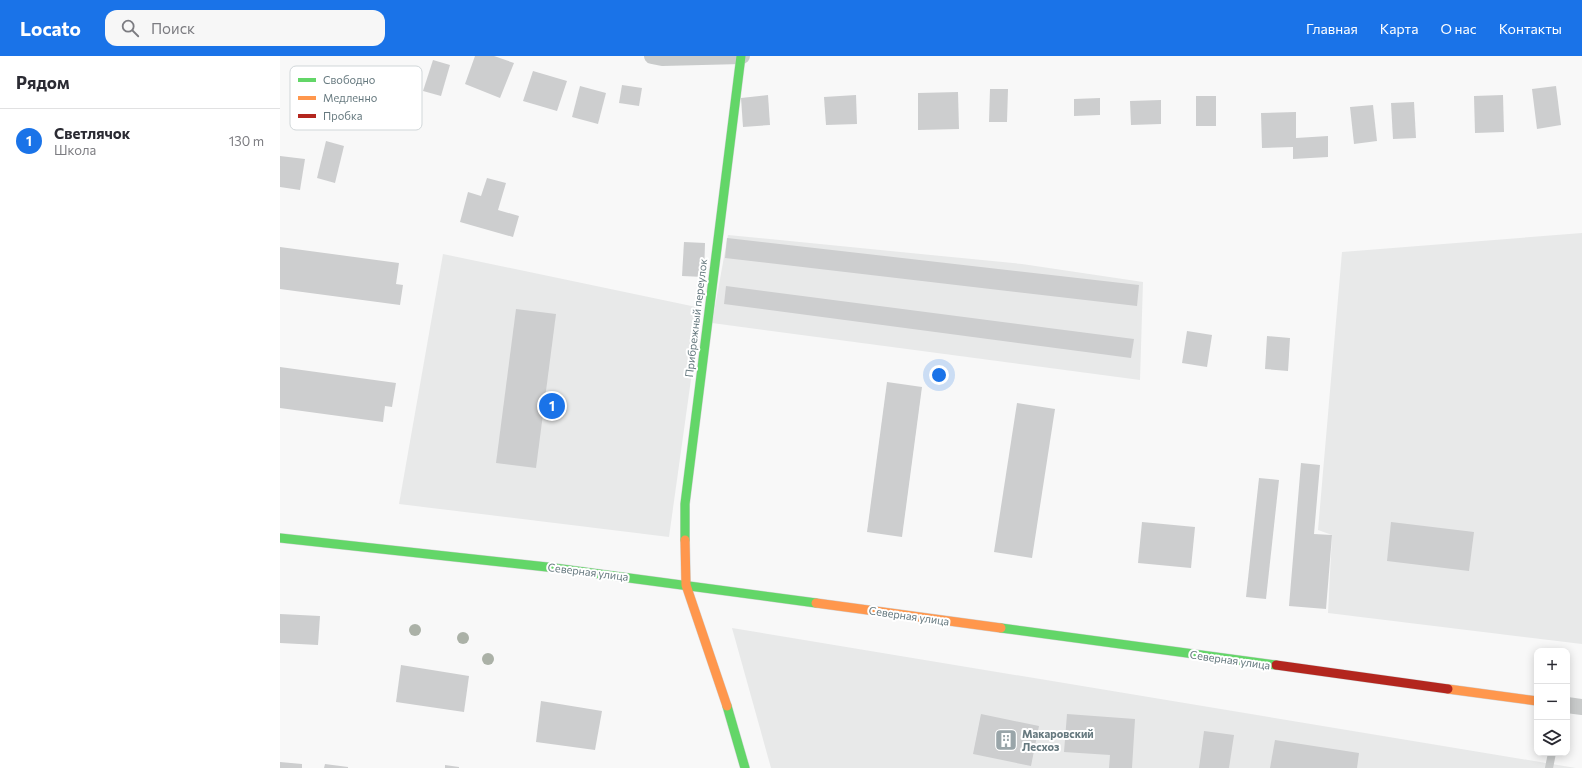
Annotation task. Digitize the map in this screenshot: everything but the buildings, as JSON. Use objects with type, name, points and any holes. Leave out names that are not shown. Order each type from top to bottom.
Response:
[{"type":"street","points":[[652,56],[662,58],[741,56]]},
{"type":"street","name":"Прибрежный переулок","points":[[741,56],[685,504],[686,585],[733,726],[745,768]]},
{"type":"street","name":"Северная улица","points":[[280,538],[548,567],[1534,701]]},
{"type":"street","points":[[1570,705],[1582,707]]},
{"type":"lane","points":[[1549,768],[1551,756]]},
{"type":"shaded area","points":[[1582,233],[1582,644],[1328,613],[1332,535],[1318,530],[1342,252]]},
{"type":"shaded area","points":[[728,235],[1022,264],[1143,282],[1140,380],[712,323]]},
{"type":"shaded area","points":[[443,254],[701,308],[669,537],[399,504]]},
{"type":"shaded area","points":[[732,628],[1576,768],[771,768]]},
{"type":"traffic: fast","points":[[685,540],[685,504],[741,56]]},
{"type":"traffic: fast","points":[[280,538],[547,567],[816,603]]},
{"type":"traffic: fast","points":[[1001,628],[1276,665]]},
{"type":"traffic: fast","points":[[727,706],[745,768]]},
{"type":"traffic: slow","points":[[685,540],[686,585],[727,706]]},
{"type":"traffic: slow","points":[[816,603],[1001,628]]},
{"type":"traffic: slow","points":[[1448,689],[1534,701]]},
{"type":"traffic: jam","points":[[1276,665],[1448,689]]},
{"type":"place","name":"Светлячок","points":[[552,406]]},
{"type":"place","name":"Макаровский Лесхоз","points":[[1006,740]]}]
